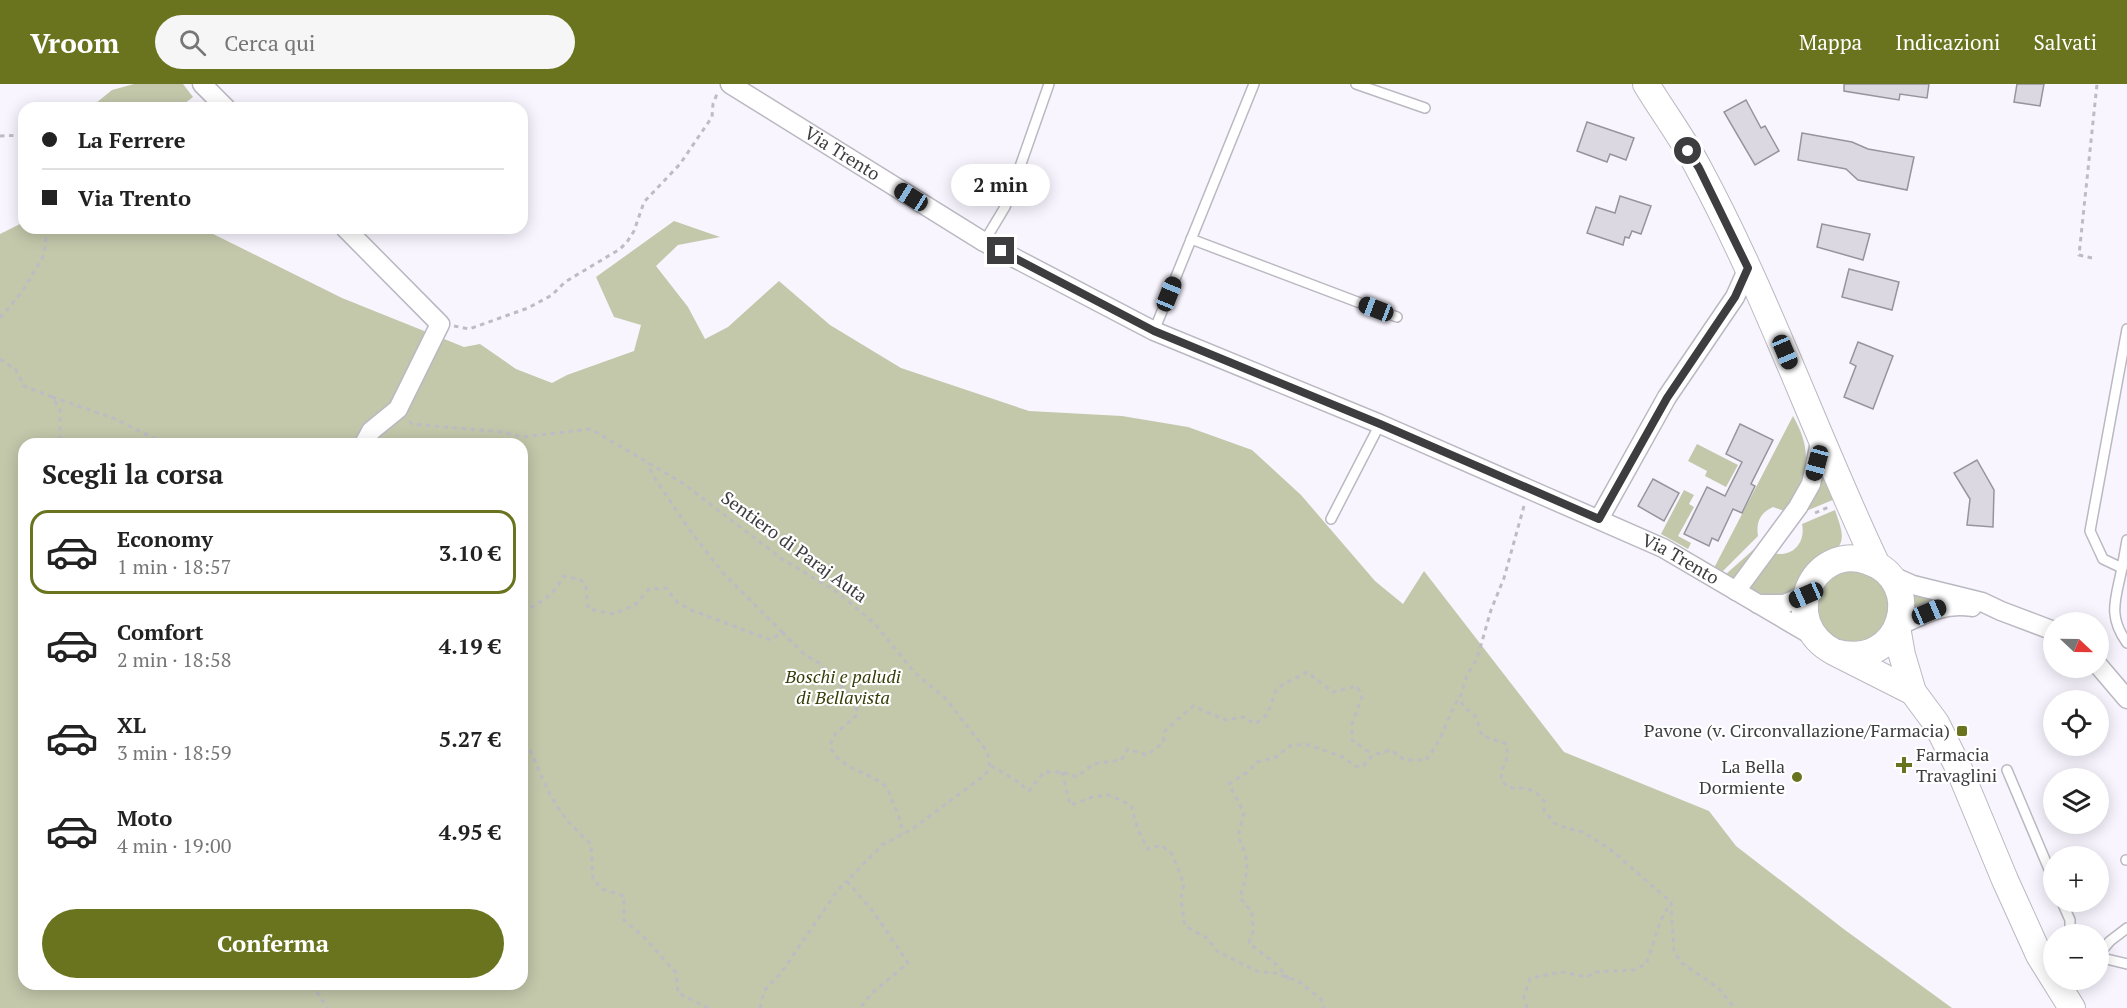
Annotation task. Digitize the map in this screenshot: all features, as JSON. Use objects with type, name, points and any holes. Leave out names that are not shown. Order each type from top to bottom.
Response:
[{"type":"main road","points":[[1646,84],[1699,168],[1748,268],[1846,500],[1882,569],[1899,594],[1900,616],[1897,627],[1886,642],[1870,653],[1846,656],[1834,652]]},
{"type":"main road","points":[[1838,561],[1847,546],[1851,533],[1846,500]]},
{"type":"main road","points":[[1882,569],[1857,559],[1838,561],[1827,566],[1817,574],[1806,595],[1805,616],[1813,636],[1819,643],[1913,692]]},
{"type":"main road","points":[[1897,627],[1902,655],[1913,692],[1936,723],[1959,769],[2005,880],[2072,1008]]},
{"type":"street","points":[[202,84],[220,102]]},
{"type":"street","name":"Via Trento","points":[[724,89],[984,242],[1154,331],[1380,424],[1663,548],[1813,636]]},
{"type":"street","points":[[351,234],[440,324],[398,410],[371,431],[367,438]]},
{"type":"street","points":[[1599,519],[1667,398],[1735,297],[1748,268]]},
{"type":"street","points":[[1736,591],[1803,499],[1811,484],[1821,438]]},
{"type":"street","points":[[1882,569],[1913,585],[1982,602],[2001,612],[2043,627]]},
{"type":"street","points":[[1758,604],[1784,604],[1806,595]]},
{"type":"street","points":[[1897,627],[1940,607],[1958,604],[2001,612]]},
{"type":"street","points":[[2109,678],[2127,699]]},
{"type":"lane","points":[[984,242],[1005,207],[1016,181],[1049,84]]},
{"type":"lane","points":[[1154,331],[1254,84]]},
{"type":"lane","points":[[1356,84],[1425,108]]},
{"type":"lane","points":[[1191,239],[1397,317]]},
{"type":"lane","points":[[2122,568],[2103,559],[2090,531],[2127,329]]},
{"type":"lane","points":[[1330,519],[1380,424]]},
{"type":"lane","points":[[2127,540],[2113,612],[2118,630],[2127,643]]},
{"type":"lane","points":[[2007,770],[2043,855]]},
{"type":"lane","points":[[2109,942],[2127,928]]},
{"type":"lane","points":[[2109,959],[2127,964]]},
{"type":"path","points":[[2092,258],[2079,255],[2097,84]]},
{"type":"path","points":[[440,324],[469,329],[528,308],[552,295],[565,282],[620,249],[634,231],[644,202],[680,164],[712,117],[713,104],[724,89]]},
{"type":"path","points":[[0,135],[18,135]]},
{"type":"path","points":[[0,318],[22,292],[44,255],[46,234]]},
{"type":"path","points":[[0,359],[15,370],[24,386],[113,418],[154,438]]},
{"type":"path","points":[[52,397],[60,409],[60,438]]},
{"type":"path","name":"Sentiero di Paraj Auta","points":[[398,410],[412,424],[503,432],[522,436],[591,429],[684,484],[782,559],[837,592],[874,623],[915,673],[945,698],[986,750],[991,766]]},
{"type":"path","points":[[648,463],[652,474],[688,529],[723,573],[804,654],[822,665],[831,682],[840,684],[850,693],[858,714],[836,733],[830,745],[833,755],[844,764],[873,778],[887,788],[898,811],[902,834]]},
{"type":"path","points":[[1289,979],[1277,965],[1249,943],[1253,931],[1252,910],[1240,897],[1247,876],[1246,854],[1238,837],[1244,813],[1229,784],[1249,771],[1257,762],[1276,757],[1291,745],[1309,745],[1343,757],[1354,766],[1362,767],[1373,755],[1391,750],[1404,760],[1426,760],[1436,748],[1450,711],[1461,694],[1467,675],[1477,659],[1530,490]]},
{"type":"path","points":[[528,608],[556,591],[564,576],[581,580],[586,587],[588,609],[614,614],[635,605],[650,589],[666,588],[677,602],[691,610],[753,634],[771,640],[782,632]]},
{"type":"path","points":[[760,1008],[764,991],[781,973],[838,890],[882,845],[902,834],[985,775],[991,766],[1029,791],[1044,772],[1062,772],[1077,777],[1093,764],[1121,760],[1128,749],[1147,755],[1162,743],[1165,731],[1193,706],[1226,720],[1244,717],[1255,724],[1267,716],[1277,688],[1306,672],[1333,692],[1357,686],[1362,697],[1352,724],[1352,740],[1373,755]]},
{"type":"path","points":[[1461,694],[1460,698],[1464,706],[1476,717],[1482,736],[1507,744],[1508,758],[1502,769],[1501,780],[1509,788],[1524,787],[1537,793],[1544,801],[1544,810],[1554,823],[1583,832],[1610,849],[1671,902],[1674,952],[1682,963],[1718,988],[1735,1008]]},
{"type":"path","points":[[528,749],[530,749],[544,786],[557,808],[576,831],[591,844],[593,879],[602,890],[624,896],[624,920],[644,937],[676,974],[678,993],[708,1008]]},
{"type":"path","points":[[1062,772],[1070,805],[1093,797],[1109,795],[1131,805],[1138,830],[1148,849],[1161,844],[1172,854],[1184,885],[1181,899],[1185,926],[1207,938],[1218,952],[1259,972],[1275,973],[1298,981],[1321,999],[1324,1008]]},
{"type":"path","points":[[847,881],[875,914],[908,963],[871,994],[860,1008]]},
{"type":"path","points":[[1527,1008],[1524,997],[1530,978],[1562,972],[1587,977],[1595,972],[1633,970],[1646,964],[1663,915],[1671,902]]},
{"type":"path","points":[[316,990],[327,1008]]},
{"type":"green space","points":[[134,84],[183,84],[193,97],[187,102],[97,102],[112,90]]},
{"type":"green space","name":"Boschi e paludi di Bellavista","points":[[674,221],[720,237],[678,245],[656,266],[688,307],[705,339],[728,327],[779,281],[830,325],[901,368],[1029,411],[1122,416],[1188,427],[1252,450],[1301,495],[1375,581],[1403,604],[1424,571],[1564,752],[1709,811],[1736,846],[1845,930],[1952,1008],[0,1008],[0,234],[18,225],[18,234],[213,234],[342,298],[464,347],[480,344],[516,369],[552,383],[567,375],[634,351],[641,325],[614,317],[596,277]]},
{"type":"green space","points":[[1793,416],[1800,430],[1806,454],[1803,476],[1787,512],[1773,507],[1765,512],[1758,522],[1758,536],[1723,571],[1714,568]]},
{"type":"green space","points":[[1697,444],[1738,465],[1726,487],[1705,476],[1707,471],[1688,461]]},
{"type":"green space","points":[[1823,466],[1835,499],[1799,514]]},
{"type":"green space","points":[[1684,490],[1694,495],[1689,504],[1694,507],[1678,536],[1691,543],[1688,549],[1661,534]]},
{"type":"green space","points":[[1835,510],[1842,534],[1841,542],[1835,552],[1802,583],[1780,596],[1771,596],[1748,588],[1773,553],[1786,553],[1796,548],[1802,537],[1802,524]]},
{"type":"green space","points":[[1761,543],[1737,580],[1726,574]]},
{"type":"green space","points":[[1853,567],[1886,585],[1890,621],[1881,636],[1848,648],[1814,622],[1820,582]]},
{"type":"green space","points":[[1913,595],[1939,601],[1915,614]]},
{"type":"building","points":[[1844,84],[1929,84],[1927,98],[1900,94],[1899,100],[1844,91]]},
{"type":"building","points":[[2017,84],[2044,84],[2040,106],[2014,102]]},
{"type":"building","points":[[1746,100],[1761,128],[1765,126],[1779,151],[1755,165],[1724,112]]},
{"type":"building","points":[[1587,122],[1634,138],[1626,160],[1610,154],[1607,162],[1577,151]]},
{"type":"building","points":[[1802,133],[1852,142],[1868,149],[1914,157],[1907,190],[1858,180],[1846,169],[1798,160]]},
{"type":"building","points":[[1620,196],[1651,206],[1641,234],[1632,231],[1629,238],[1625,237],[1623,245],[1587,233],[1596,207],[1615,213]]},
{"type":"building","points":[[1822,224],[1870,234],[1863,260],[1817,247]]},
{"type":"building","points":[[1849,269],[1899,282],[1892,310],[1842,297]]},
{"type":"building","points":[[1858,342],[1893,356],[1873,409],[1844,397],[1856,366],[1850,363]]},
{"type":"building","points":[[1740,424],[1773,440],[1751,484],[1755,486],[1742,513],[1733,509],[1718,541],[1712,538],[1709,546],[1684,534],[1707,487],[1725,496],[1742,462],[1726,454]]},
{"type":"building","points":[[1977,460],[1994,490],[1993,527],[1967,525],[1970,499],[1954,473]]},
{"type":"building","points":[[1653,479],[1679,493],[1664,521],[1638,506]]},
{"type":"place","name":"Pavone (v. Circonvallazione/Farmacia)","points":[[1962,731]]},
{"type":"place","name":"Farmacia Travaglini","points":[[1904,765]]},
{"type":"place","name":"La Bella Dormiente","points":[[1797,777]]},
{"type":"route","points":[[1001,251],[1154,331],[1380,424],[1599,519],[1667,398],[1735,297],[1748,268],[1699,168],[1688,151]]}]
